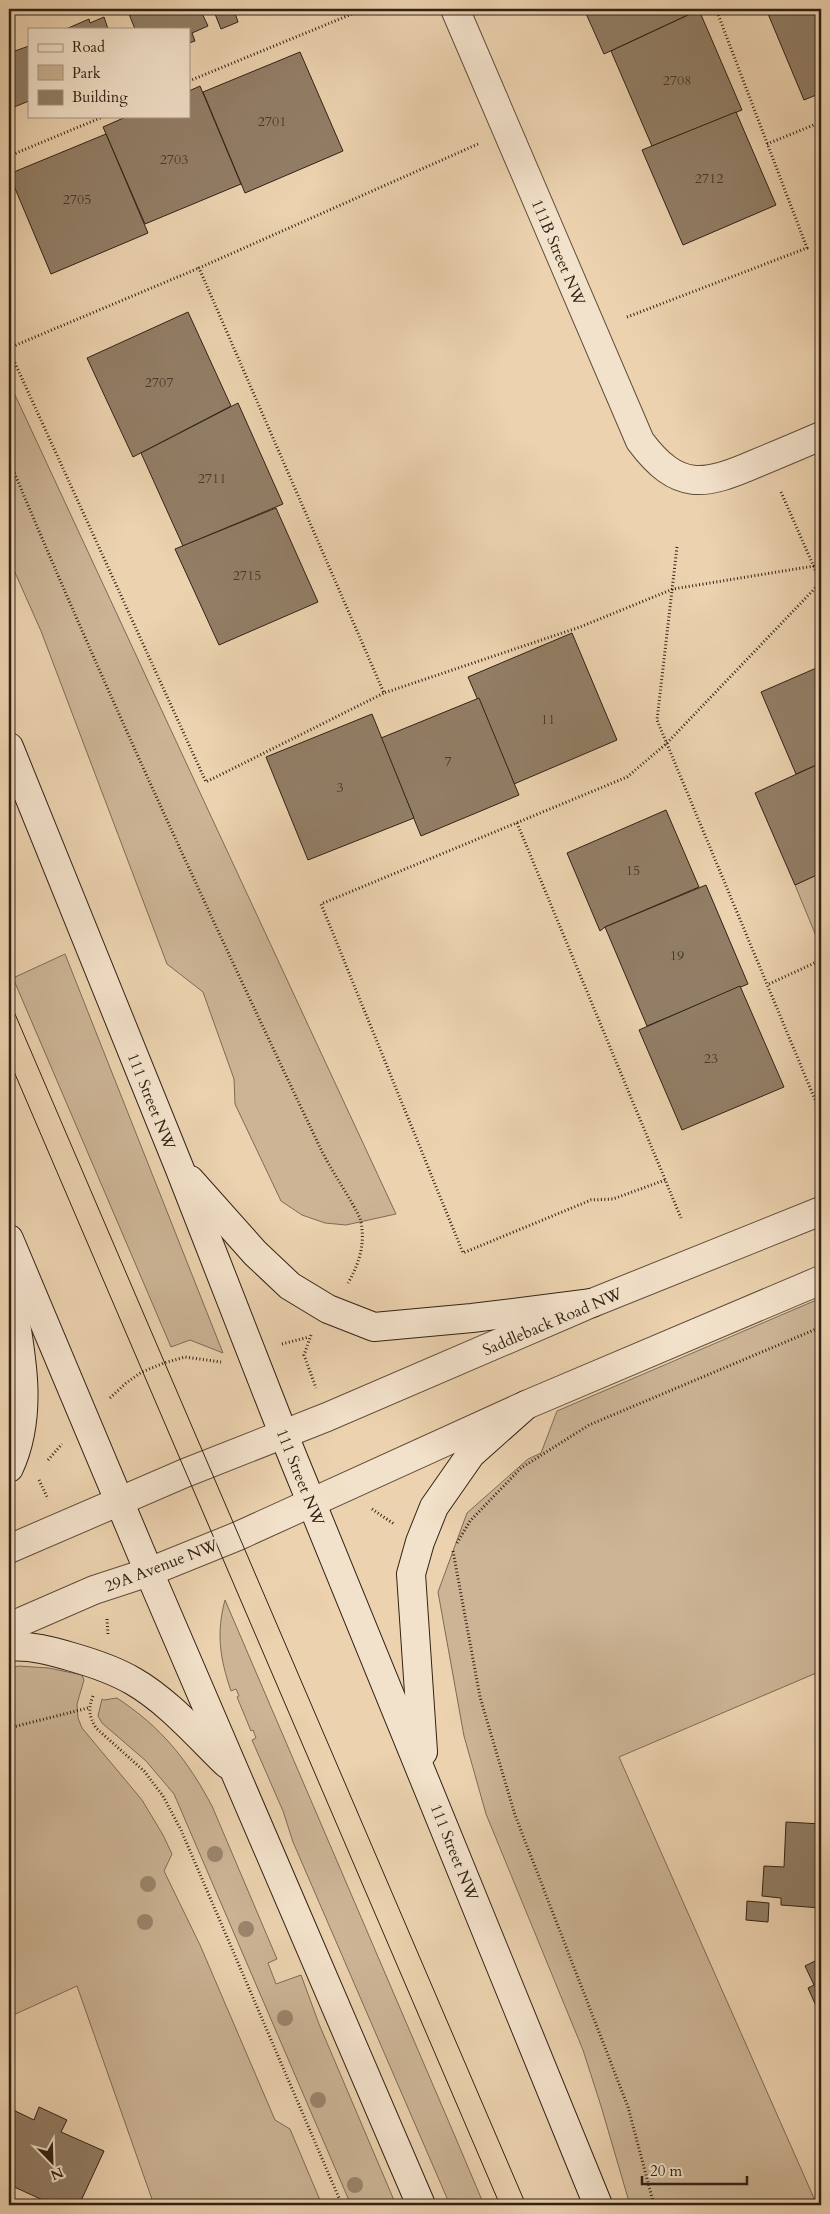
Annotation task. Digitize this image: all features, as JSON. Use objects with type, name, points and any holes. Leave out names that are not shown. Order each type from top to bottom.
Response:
[{"type":"main road","name":"111B Street NW","points":[[455,9],[640,441],[652,457],[667,470],[684,479],[706,482],[733,474],[821,436]]},
{"type":"main road","name":"111 Street NW","points":[[9,747],[179,1167],[283,1433],[425,1776],[598,2205]]},
{"type":"main road","points":[[179,1167],[255,1253],[290,1286],[328,1308],[374,1327],[472,1318],[592,1303]]},
{"type":"main road","name":"Saddleback Road NW","points":[[283,1433],[327,1417],[592,1303],[821,1211]]},
{"type":"main road","points":[[9,1239],[149,1572],[421,2205]]},
{"type":"main road","points":[[312,1502],[526,1405],[821,1280]]},
{"type":"main road","points":[[9,1283],[22,1370],[23,1395],[20,1437],[9,1468]]},
{"type":"main road","points":[[425,1776],[411,1574],[420,1542],[434,1507],[471,1454],[526,1405]]},
{"type":"main road","points":[[9,1549],[283,1433]]},
{"type":"main road","name":"29A Avenue NW","points":[[9,1627],[94,1590],[149,1572],[238,1536],[312,1502]]},
{"type":"main road","points":[[9,1647],[29,1647],[60,1653],[83,1660],[132,1681],[156,1697],[236,1772]]},
{"type":"path","points":[[190,81],[364,9]]},
{"type":"path","points":[[628,317],[807,248],[716,9]]},
{"type":"path","points":[[9,156],[100,118]]},
{"type":"path","points":[[767,144],[821,122]]},
{"type":"path","points":[[479,144],[199,268],[9,349],[206,782],[384,693],[580,627],[673,589],[814,566]]},
{"type":"path","points":[[199,268],[384,693]]},
{"type":"path","points":[[9,460],[71,608],[208,908],[318,1144],[360,1218],[362,1248],[358,1263],[344,1289],[328,1308]]},
{"type":"path","points":[[665,1180],[613,1199],[591,1200],[463,1253],[321,904],[627,777],[666,744],[821,583],[781,492]]},
{"type":"path","points":[[678,546],[657,720],[769,984],[821,1114]]},
{"type":"path","points":[[517,823],[681,1218]]},
{"type":"path","points":[[769,984],[821,960]]},
{"type":"path","points":[[654,2205],[628,2107],[514,1815],[480,1697],[452,1550],[470,1521],[521,1468],[589,1425],[821,1327]]},
{"type":"path","points":[[59,1446],[126,1383],[142,1372],[185,1357],[226,1363],[251,1353],[311,1336]]},
{"type":"path","points":[[36,1473],[51,1504]]},
{"type":"path","points":[[373,1510],[420,1542],[452,1550]]},
{"type":"path","points":[[106,1614],[109,1643]]},
{"type":"path","points":[[93,1696],[88,1708],[90,1718],[96,1728],[144,1771],[163,1796],[181,1830],[342,2205]]},
{"type":"path","points":[[9,1728],[88,1708]]},
{"type":"green space","points":[[9,382],[396,1214],[346,1225],[325,1223],[302,1215],[281,1201],[235,1104],[234,1079],[203,992],[167,964],[41,631],[9,559]]},
{"type":"green space","points":[[821,873],[821,948],[795,885]]},
{"type":"green space","points":[[65,954],[223,1353],[190,1340],[171,1347],[13,978]]},
{"type":"green space","points":[[821,1298],[821,1671],[619,1757],[817,2205],[630,2205],[583,2050],[486,1814],[464,1736],[438,1592],[467,1513],[528,1459],[541,1453],[557,1411]]},
{"type":"green space","points":[[225,1600],[484,2205],[450,2205],[293,1842],[283,1811],[252,1740],[256,1738],[253,1730],[251,1731],[237,1697],[239,1696],[236,1689],[231,1691],[227,1679],[220,1646],[222,1612]]},
{"type":"green space","points":[[18,1666],[49,1668],[82,1675],[84,1680],[77,1704],[78,1718],[82,1728],[142,1800],[163,1835],[172,1854],[164,1871],[200,1945],[275,2120],[290,2129],[322,2205],[154,2205],[77,1986],[9,2017],[9,1670]]},
{"type":"green space","points":[[117,1698],[147,1720],[172,1745],[203,1789],[277,1959],[268,1963],[276,1984],[301,1975],[319,2024],[396,2205],[351,2205],[174,1794],[146,1761],[102,1723],[98,1716],[102,1699]]},
{"type":"building","points":[[127,9],[200,9],[208,26],[192,33],[195,41],[190,43],[190,28],[135,28]]},
{"type":"building","points":[[213,9],[245,9],[235,13],[238,22],[221,29]]},
{"type":"building","points":[[584,9],[693,9],[694,12],[604,54]]},
{"type":"building","points":[[766,9],[821,9],[821,93],[804,100]]},
{"type":"building","points":[[699,10],[742,110],[652,146],[611,51]]},
{"type":"building","points":[[104,17],[108,28],[68,28],[89,19],[90,23]]},
{"type":"building","points":[[28,46],[28,101],[9,109],[9,53]]},
{"type":"building","points":[[300,52],[343,151],[245,193],[203,92]]},
{"type":"building","points":[[200,86],[241,184],[145,224],[103,127],[123,118],[190,118],[190,91]]},
{"type":"building","points":[[736,112],[776,205],[683,245],[642,150]]},
{"type":"building","points":[[106,134],[148,233],[51,274],[9,174]]},
{"type":"building","points":[[188,312],[231,406],[133,457],[87,358]]},
{"type":"building","points":[[238,403],[283,504],[183,546],[141,453]]},
{"type":"building","points":[[276,508],[318,602],[219,645],[175,549]]},
{"type":"building","points":[[572,633],[617,740],[514,784],[468,677]]},
{"type":"building","points":[[821,666],[821,763],[796,774],[761,692]]},
{"type":"building","points":[[479,698],[519,795],[421,836],[381,738]]},
{"type":"building","points":[[372,714],[414,818],[308,860],[266,757]]},
{"type":"building","points":[[821,763],[821,873],[795,885],[755,793]]},
{"type":"building","points":[[666,810],[699,887],[605,927],[600,931],[567,853]]},
{"type":"building","points":[[706,885],[748,984],[647,1026],[605,927]]},
{"type":"building","points":[[740,986],[784,1087],[682,1130],[639,1030]]},
{"type":"building","points":[[786,1822],[821,1824],[821,1908],[781,1905],[781,1898],[762,1896],[764,1866],[784,1867]]},
{"type":"building","points":[[747,1901],[769,1903],[768,1922],[746,1920]]},
{"type":"building","points":[[821,1958],[821,2017],[808,1988],[814,1985],[805,1966]]},
{"type":"building","points":[[39,2107],[67,2120],[61,2132],[104,2151],[79,2205],[43,2205],[45,2201],[12,2186],[9,2193],[9,2108],[34,2120]]},
{"type":"tram line","points":[[9,1000],[526,2205]]},
{"type":"tram line","points":[[9,1060],[500,2205]]}]
